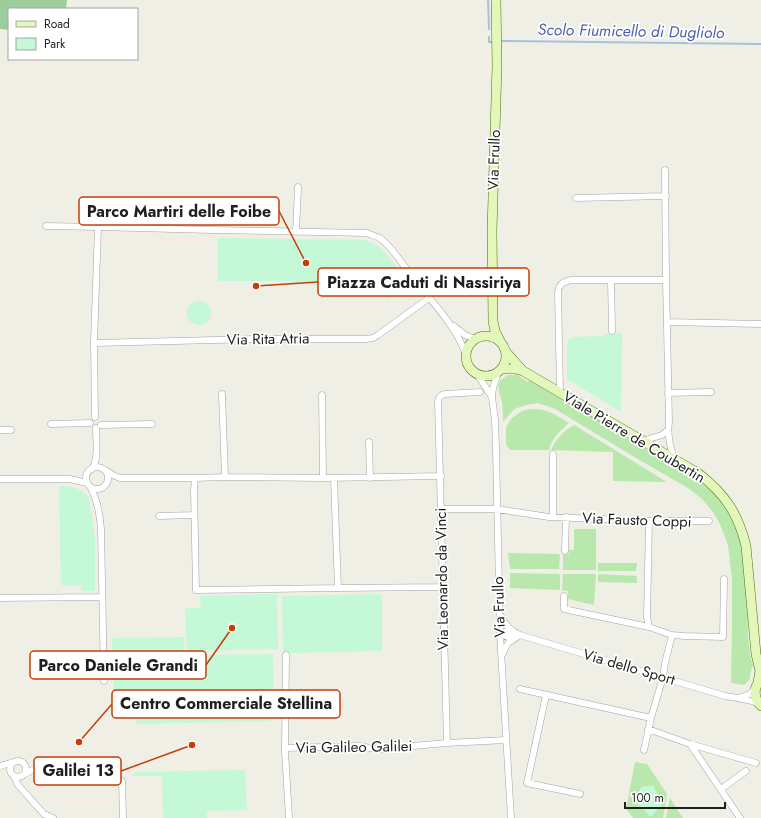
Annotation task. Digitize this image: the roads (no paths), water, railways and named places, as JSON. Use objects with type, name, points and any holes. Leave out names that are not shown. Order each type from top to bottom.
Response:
[{"type":"street","name":"Via Frullo","points":[[496,0],[497,66],[492,222],[493,321],[495,331],[500,341]]},
{"type":"street","points":[[665,170],[668,322],[668,430],[674,460]]},
{"type":"street","points":[[296,232],[298,187]]},
{"type":"street","points":[[576,198],[666,196]]},
{"type":"street","points":[[46,226],[367,234],[380,238],[389,247],[449,323],[460,339],[469,367],[477,374],[492,397]]},
{"type":"street","points":[[95,418],[94,342],[98,227]]},
{"type":"street","points":[[560,393],[558,292],[560,285],[571,280],[666,280]]},
{"type":"street","points":[[611,280],[612,331]]},
{"type":"street","name":"Via Rita Atria","points":[[94,342],[366,339],[373,338],[378,335],[429,298]]},
{"type":"street","points":[[466,355],[468,347],[493,321]]},
{"type":"street","points":[[668,322],[761,324]]},
{"type":"street","points":[[449,323],[464,335],[478,338],[489,336],[500,341],[506,352],[505,360],[493,388],[492,397]]},
{"type":"street","name":"Viale Pierre de Coubertin","points":[[506,352],[523,371]]},
{"type":"street","name":"Viale Pierre de Coubertin","points":[[500,370],[515,369],[523,371],[698,473],[711,483],[729,504],[738,520],[746,546],[751,609],[760,671],[755,697],[761,706]]},
{"type":"street","points":[[477,374],[490,376],[500,370]]},
{"type":"street","name":"Via Leonardo da Vinci","points":[[447,743],[442,587],[439,397],[445,394],[480,392]]},
{"type":"street","points":[[668,393],[711,392]]},
{"type":"street","points":[[222,394],[225,477]]},
{"type":"street","points":[[322,395],[323,478]]},
{"type":"street","name":"Via Frullo","points":[[492,397],[495,420],[499,612],[511,818]]},
{"type":"street","points":[[90,423],[91,419],[95,418]]},
{"type":"street","points":[[95,418],[98,418],[100,421],[98,427],[96,458],[86,479],[94,494],[101,529],[104,681]]},
{"type":"street","points":[[51,424],[90,423]]},
{"type":"street","points":[[90,423],[92,427],[152,424]]},
{"type":"street","points":[[0,430],[11,430]]},
{"type":"street","points":[[668,430],[658,441],[658,450],[666,446],[669,437]]},
{"type":"street","points":[[642,441],[662,435]]},
{"type":"street","points":[[369,442],[370,478]]},
{"type":"street","points":[[553,454],[553,517]]},
{"type":"street","points":[[96,458],[108,478],[97,506]]},
{"type":"street","points":[[70,479],[94,467],[102,469],[120,478],[370,478],[441,476]]},
{"type":"street","points":[[0,479],[70,479],[98,489],[120,478]]},
{"type":"street","points":[[195,478],[194,515],[196,590],[442,587]]},
{"type":"street","points":[[334,478],[338,588]]},
{"type":"street","name":"Via Fausto Coppi","points":[[441,509],[497,509],[566,518],[649,521],[709,521]]},
{"type":"street","points":[[159,516],[194,515]]},
{"type":"street","name":"Via Fausto Coppi","points":[[566,518],[566,551]]},
{"type":"street","points":[[649,521],[647,617],[649,627]]},
{"type":"street","points":[[564,596],[564,609],[649,627],[672,635],[723,637],[724,580]]},
{"type":"street","points":[[0,598],[102,597]]},
{"type":"street","name":"Via dello Sport","points":[[499,612],[502,620],[517,635]]},
{"type":"street","name":"Via dello Sport","points":[[500,634],[509,631],[517,635],[725,696],[752,701],[761,706]]},
{"type":"street","points":[[501,656],[508,643],[517,635]]},
{"type":"street","points":[[644,750],[672,635]]},
{"type":"street","name":"Via Galileo Galilei","points":[[286,655],[285,748],[289,818]]},
{"type":"street","points":[[738,698],[750,694],[758,683]]},
{"type":"street","points":[[520,689],[651,718]]},
{"type":"street","points":[[546,695],[527,783],[580,794]]},
{"type":"street","points":[[648,730],[756,763]]},
{"type":"street","points":[[447,743],[506,740]]},
{"type":"street","name":"Via Galileo Galilei","points":[[285,748],[359,746],[376,749],[391,749],[447,743]]},
{"type":"street","points":[[690,744],[740,818]]},
{"type":"street","points":[[0,766],[19,761],[38,767],[16,777],[0,769]]},
{"type":"street","points":[[14,762],[10,769],[18,785],[44,814],[53,818]]},
{"type":"street","points":[[24,763],[26,767],[23,775],[22,786],[25,792]]},
{"type":"street","points":[[721,789],[746,771]]},
{"type":"street","points":[[122,781],[123,818]]},
{"type":"waterway","name":"Scolo Fiumicello di Dugliolo","points":[[488,0],[489,29]]},
{"type":"waterway","name":"Scolo Fiumicello di Dugliolo","points":[[489,37],[489,42],[492,42]]},
{"type":"waterway","name":"Scolo Fiumicello di Dugliolo","points":[[502,41],[761,44]]},
{"type":"place","name":"Parco Martiri delle Foibe","points":[[306,263]]},
{"type":"place","name":"Piazza Caduti di Nassiriya","points":[[256,286]]},
{"type":"place","name":"Parco Daniele Grandi","points":[[232,628]]},
{"type":"place","name":"Centro Commerciale Stellina","points":[[79,742]]},
{"type":"place","name":"Galilei 13","points":[[192,745]]}]
